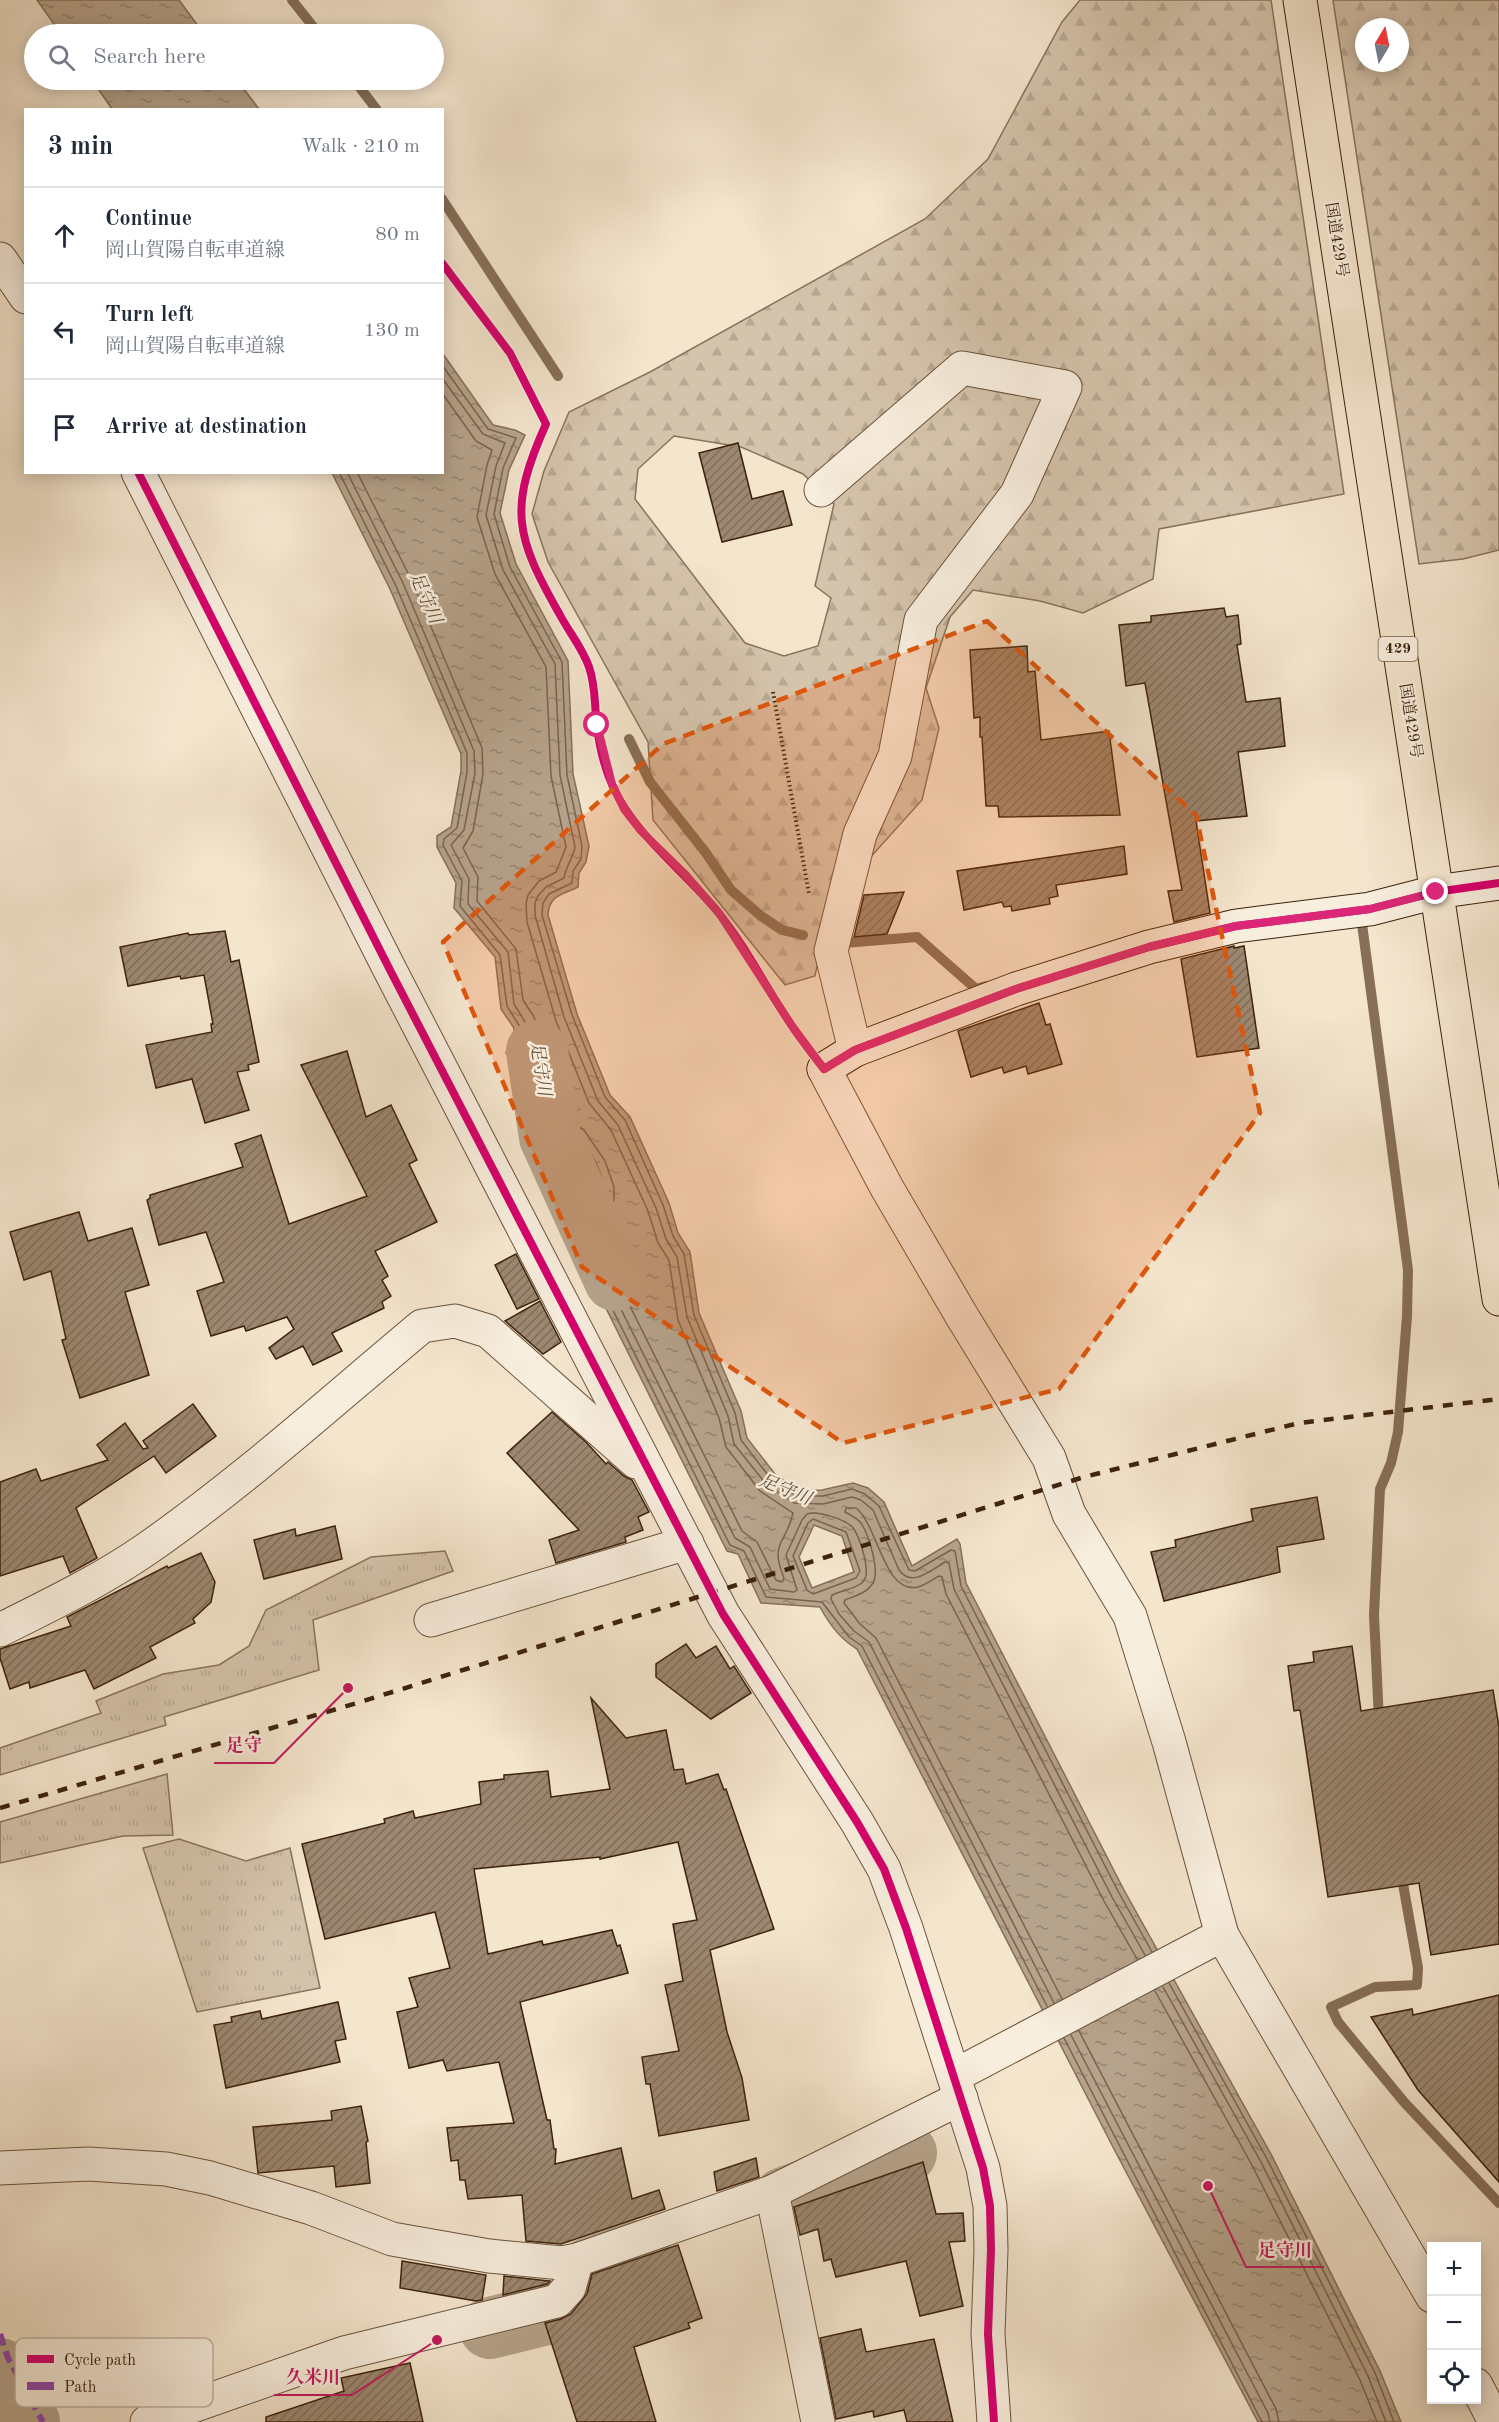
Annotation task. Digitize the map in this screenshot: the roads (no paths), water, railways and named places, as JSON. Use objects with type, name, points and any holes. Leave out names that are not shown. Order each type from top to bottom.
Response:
[{"type":"highway","name":"国道429号","points":[[1299,0],[1499,1299]]},
{"type":"street","points":[[0,259],[24,294]]},
{"type":"street","points":[[821,490],[962,368],[1065,387],[1017,494],[921,621],[895,756],[860,834],[831,951],[855,1050]]},
{"type":"street","points":[[139,474],[390,970],[723,1614],[857,1822],[884,1869],[906,1928],[983,2168],[990,2206],[988,2334],[994,2422]]},
{"type":"street","points":[[1427,2289],[1216,1938],[1169,1742],[1130,1616],[1069,1514],[1049,1458],[887,1188],[824,1069],[855,1050],[1016,989],[1149,947],[1236,926],[1370,909],[1436,892],[1499,883]]},
{"type":"street","points":[[0,1630],[88,1585],[147,1548],[243,1476],[422,1326],[455,1321],[488,1331],[649,1474]]},
{"type":"street","points":[[431,1620],[687,1543]]},
{"type":"street","points":[[0,2168],[88,2164],[166,2169],[210,2178],[311,2208],[392,2239],[489,2256],[562,2263],[577,2260],[772,2192],[958,2087],[986,2060],[1216,1938]]},
{"type":"street","points":[[772,2192],[818,2422]]},
{"type":"street","points":[[213,2399],[344,2354],[557,2301],[569,2288],[577,2260]]},
{"type":"street","points":[[1481,2395],[1495,2422]]},
{"type":"street","points":[[147,2422],[190,2407]]},
{"type":"water","points":[[37,0],[179,0],[197,24],[54,24]]},
{"type":"water","points":[[99,90],[245,90],[258,108],[111,108]]},
{"type":"water","points":[[444,355],[493,425],[525,435],[509,470],[500,513],[516,564],[568,661],[573,774],[589,846],[586,862],[579,873],[578,887],[554,899],[548,915],[577,1014],[610,1095],[630,1117],[669,1203],[678,1233],[690,1252],[699,1313],[741,1411],[747,1438],[775,1474],[800,1491],[822,1490],[853,1483],[868,1488],[884,1502],[912,1566],[957,1539],[960,1544],[966,1583],[1124,1890],[1272,2156],[1380,2371],[1401,2422],[1258,2422],[1115,2151],[857,1649],[836,1631],[820,1607],[761,1603],[738,1554],[727,1551],[562,1217],[564,1207],[571,1204],[588,1205],[592,1193],[584,1168],[568,1145],[539,1128],[525,1101],[525,1091],[512,1079],[513,1062],[506,1053],[510,1040],[514,1037],[514,1028],[501,1009],[495,957],[454,908],[456,883],[437,847],[437,836],[451,827],[461,771],[461,754],[390,589],[332,474],[444,474]],"holes":[[[814,1525],[842,1536],[854,1572],[812,1588],[799,1557]]]},
{"type":"waterway","points":[[292,0],[311,24]]},
{"type":"waterway","points":[[362,90],[375,108]]},
{"type":"waterway","points":[[444,202],[558,376]]},
{"type":"waterway","points":[[629,739],[650,782],[706,853],[731,890],[761,916],[782,930],[803,935]]},
{"type":"waterway","points":[[1362,924],[1408,1270],[1407,1316],[1398,1432],[1391,1463],[1380,1489],[1374,1615],[1379,1721]]},
{"type":"waterway","points":[[844,943],[917,937],[976,989],[986,986]]},
{"type":"waterway","name":"足守川","points":[[537,1051],[550,1137],[615,1280]]},
{"type":"waterway","points":[[1401,1873],[1418,1968],[1417,1985],[1375,1987],[1331,2007],[1338,2022],[1404,2102],[1499,2203]]},
{"type":"waterway","points":[[784,2198],[906,2153]]},
{"type":"waterway","points":[[490,2328],[579,2306],[588,2269],[639,2251]]},
{"type":"waterway","points":[[0,2369],[15,2396]]},
{"type":"waterway","points":[[21,2407],[29,2422]]},
{"type":"railway","points":[[0,1808],[357,1703],[1084,1477],[1299,1423],[1499,1399]]},
{"type":"place","name":"足守","points":[[348,1688]]},
{"type":"place","name":"足守川","points":[[1208,2186]]},
{"type":"place","name":"久米川","points":[[437,2340]]}]
